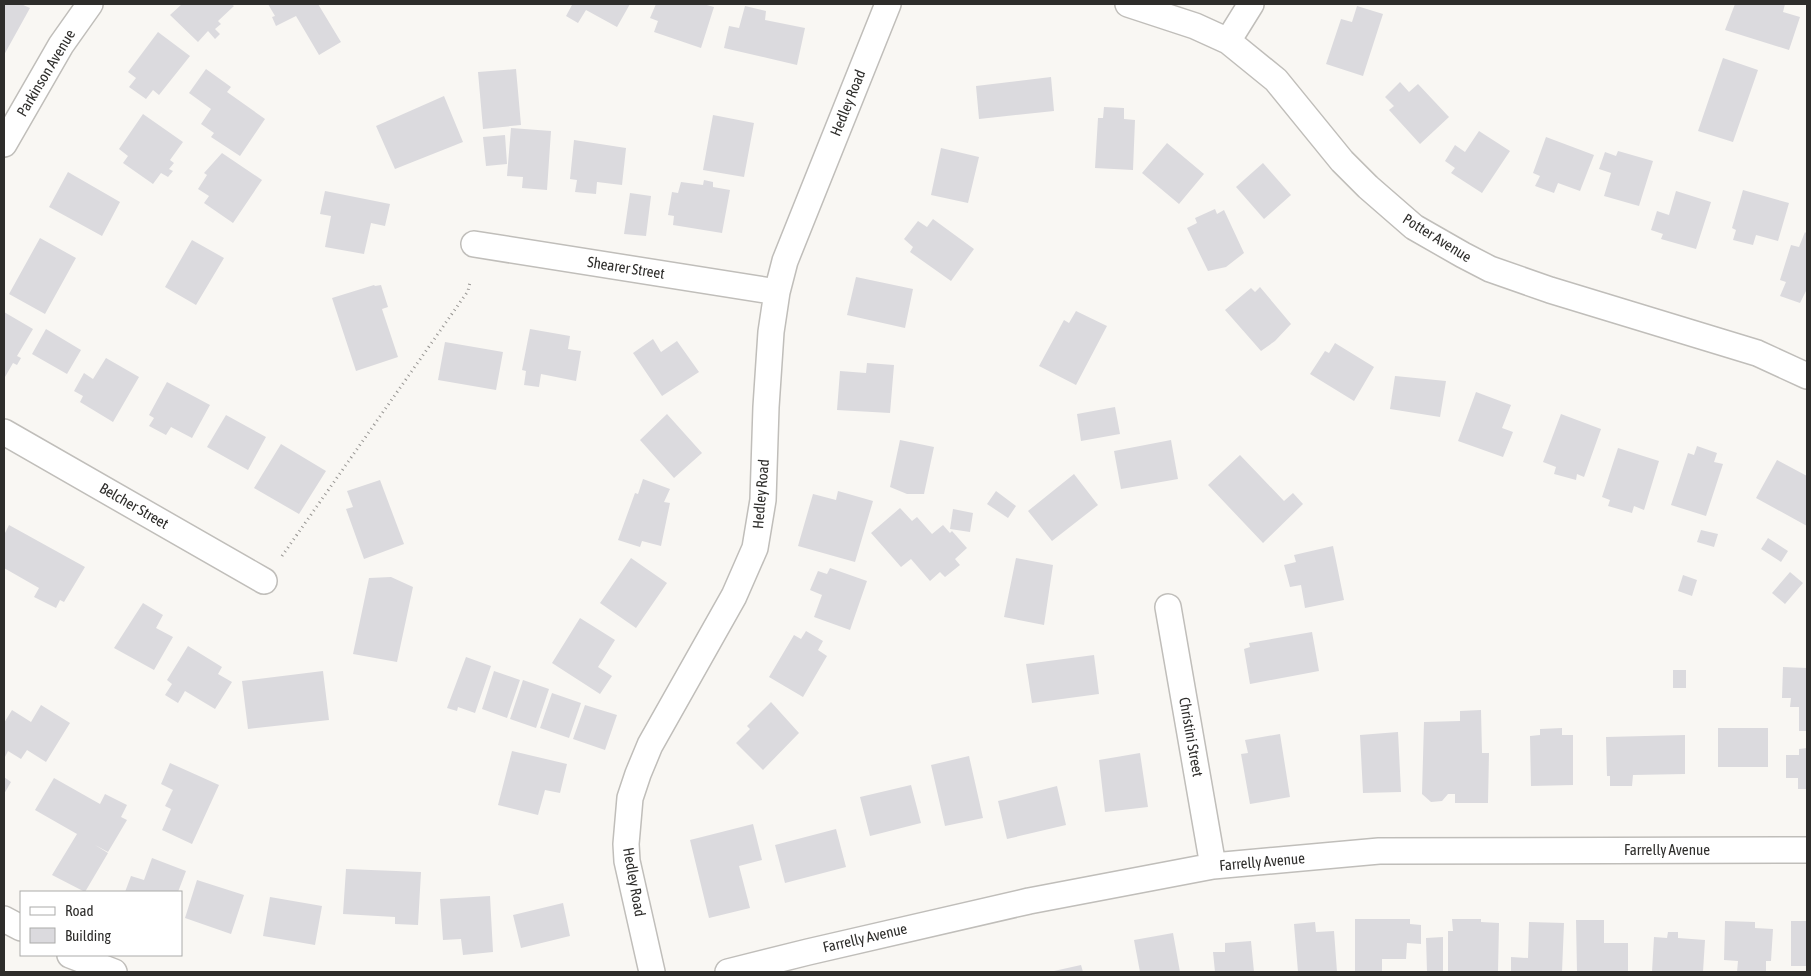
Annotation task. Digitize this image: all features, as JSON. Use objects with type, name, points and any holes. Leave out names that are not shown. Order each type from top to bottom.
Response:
[{"type":"street","name":"Parkinson Avenue","points":[[4,144],[61,45],[90,4]]},
{"type":"street","name":"Hedley Road","points":[[652,972],[627,861],[626,844],[630,798],[650,745],[734,596],[755,548],[763,500],[766,407],[777,292],[785,261],[888,4]]},
{"type":"street","name":"Potter Avenue","points":[[1128,4],[1195,26],[1228,41],[1276,80],[1342,161],[1368,187],[1414,227],[1436,240],[1490,269],[1550,290],[1757,353],[1807,376]]},
{"type":"street","points":[[1228,41],[1251,4]]},
{"type":"street","name":"Shearer Street","points":[[474,244],[777,292]]},
{"type":"street","name":"Belcher Street","points":[[4,432],[264,581]]},
{"type":"street","name":"Christini Street","points":[[1168,608],[1212,866]]},
{"type":"street","name":"Farrelly Avenue","points":[[728,972],[809,962],[1029,901],[1212,866],[1380,851],[1807,850]]},
{"type":"street","points":[[73,956],[114,972]]},
{"type":"path","points":[[282,556],[468,291],[470,282]]},
{"type":"building","points":[[4,4],[21,4],[30,8],[4,55]]},
{"type":"building","points":[[182,4],[231,4],[234,6],[218,21],[221,24],[215,29],[220,34],[215,39],[208,31],[198,42],[170,15]]},
{"type":"building","points":[[268,4],[318,4],[341,42],[319,55],[296,16],[276,26],[272,17],[275,16]]},
{"type":"building","points":[[570,4],[630,4],[617,27],[586,10],[578,23],[566,16],[572,5]]},
{"type":"building","points":[[656,4],[703,4],[714,7],[701,48],[654,32],[658,21],[650,18]]},
{"type":"building","points":[[1735,4],[1785,4],[1783,12],[1800,17],[1789,50],[1725,30]]},
{"type":"building","points":[[745,6],[766,11],[765,20],[805,28],[797,65],[724,48],[729,26],[739,28]]},
{"type":"building","points":[[1357,6],[1383,14],[1363,76],[1326,64],[1341,19],[1352,22]]},
{"type":"building","points":[[158,32],[190,56],[159,95],[153,90],[146,99],[129,87],[136,78],[128,72]]},
{"type":"building","points":[[1723,58],[1758,70],[1733,142],[1698,131]]},
{"type":"building","points":[[206,69],[231,87],[227,92],[265,119],[240,156],[211,137],[214,133],[201,124],[211,109],[189,93]]},
{"type":"building","points":[[516,69],[521,125],[483,129],[478,72]]},
{"type":"building","points":[[1051,77],[1054,111],[979,119],[976,86]]},
{"type":"building","points":[[1400,82],[1409,92],[1418,84],[1449,117],[1420,144],[1389,110],[1394,106],[1385,97]]},
{"type":"building","points":[[444,96],[463,142],[395,169],[376,126]]},
{"type":"building","points":[[1104,107],[1124,108],[1124,119],[1135,120],[1133,170],[1095,168],[1098,118],[1103,118]]},
{"type":"building","points":[[143,114],[183,142],[170,160],[174,163],[169,169],[173,171],[168,177],[161,173],[153,184],[123,163],[128,156],[119,149]]},
{"type":"building","points":[[713,115],[754,123],[744,177],[703,170]]},
{"type":"building","points":[[511,128],[551,131],[547,190],[522,188],[523,177],[507,176]]},
{"type":"building","points":[[1479,131],[1510,151],[1482,193],[1451,173],[1455,168],[1445,161],[1455,145],[1465,152]]},
{"type":"building","points":[[505,135],[507,164],[486,166],[483,137]]},
{"type":"building","points":[[1546,137],[1594,155],[1580,191],[1558,183],[1554,193],[1535,186],[1540,176],[1533,173]]},
{"type":"building","points":[[574,140],[626,148],[622,185],[597,182],[596,194],[575,192],[577,180],[570,179]]},
{"type":"building","points":[[1167,143],[1204,174],[1179,204],[1142,173]]},
{"type":"building","points":[[941,148],[979,157],[968,203],[931,195]]},
{"type":"building","points":[[1618,151],[1653,161],[1639,206],[1604,196],[1611,173],[1599,169],[1605,152],[1616,156]]},
{"type":"building","points":[[222,153],[262,180],[233,223],[204,203],[209,196],[198,189],[207,175],[204,173]]},
{"type":"building","points":[[1263,163],[1291,195],[1264,219],[1236,187]]},
{"type":"building","points":[[68,172],[120,202],[102,236],[49,207]]},
{"type":"building","points":[[704,180],[713,182],[713,187],[730,190],[722,233],[673,225],[674,216],[668,215],[672,192],[678,193],[681,182],[703,185]]},
{"type":"building","points":[[1743,190],[1789,203],[1778,241],[1756,235],[1753,245],[1733,240],[1736,230],[1732,228]]},
{"type":"building","points":[[325,191],[390,204],[385,226],[371,223],[364,254],[325,247],[331,216],[320,214]]},
{"type":"building","points":[[1676,191],[1711,202],[1696,249],[1661,239],[1663,234],[1651,230],[1657,211],[1669,215]]},
{"type":"building","points":[[630,193],[651,196],[646,236],[624,234]]},
{"type":"building","points":[[1215,209],[1217,214],[1224,210],[1244,253],[1226,267],[1208,271],[1187,228],[1197,223],[1195,218]]},
{"type":"building","points":[[933,219],[974,249],[951,281],[910,252],[913,247],[904,239],[918,221],[927,227]]},
{"type":"building","points":[[1805,232],[1807,234],[1807,289],[1800,303],[1780,296],[1786,282],[1780,280],[1791,245],[1799,247]]},
{"type":"building","points":[[40,238],[76,258],[45,314],[9,294]]},
{"type":"building","points":[[192,240],[224,258],[196,305],[165,287]]},
{"type":"building","points":[[856,277],[913,289],[905,328],[847,315]]},
{"type":"building","points":[[374,285],[381,285],[388,307],[382,309],[398,357],[356,371],[332,298]]},
{"type":"building","points":[[1260,287],[1291,324],[1275,341],[1261,351],[1225,310],[1251,288],[1255,292]]},
{"type":"building","points":[[1076,311],[1107,326],[1076,385],[1039,366],[1064,320],[1069,323]]},
{"type":"building","points":[[4,312],[33,329],[17,356],[21,358],[17,365],[13,363],[5,377]]},
{"type":"building","points":[[46,329],[81,350],[67,374],[32,354]]},
{"type":"building","points":[[530,329],[570,336],[568,349],[581,351],[576,381],[541,374],[539,387],[524,385],[526,371],[522,370]]},
{"type":"building","points":[[653,339],[661,352],[677,341],[699,372],[662,396],[633,353]]},
{"type":"building","points":[[445,342],[503,352],[496,390],[438,380]]},
{"type":"building","points":[[1335,343],[1374,367],[1354,401],[1310,374],[1325,351],[1329,353]]},
{"type":"building","points":[[106,358],[139,377],[113,422],[80,402],[83,396],[74,391],[84,373],[93,379]]},
{"type":"building","points":[[867,363],[894,365],[890,413],[837,410],[840,371],[866,373]]},
{"type":"building","points":[[1395,376],[1446,381],[1440,417],[1390,409]]},
{"type":"building","points":[[167,382],[210,405],[192,438],[171,427],[166,435],[149,426],[154,418],[149,415]]},
{"type":"building","points":[[1476,392],[1511,405],[1502,428],[1513,432],[1503,457],[1458,441]]},
{"type":"building","points":[[1115,407],[1120,434],[1081,441],[1077,414]]},
{"type":"building","points":[[667,414],[702,453],[674,478],[640,440]]},
{"type":"building","points":[[1561,414],[1601,429],[1584,477],[1577,474],[1576,480],[1554,474],[1556,467],[1543,462]]},
{"type":"building","points":[[226,415],[266,437],[248,470],[207,447]]},
{"type":"building","points":[[900,440],[934,447],[924,494],[907,494],[890,487]]},
{"type":"building","points":[[1171,440],[1178,479],[1121,489],[1114,451]]},
{"type":"building","points":[[281,444],[326,471],[299,514],[254,488]]},
{"type":"building","points":[[1697,446],[1717,453],[1714,462],[1723,464],[1706,516],[1671,505],[1688,453],[1694,455]]},
{"type":"building","points":[[1618,448],[1659,461],[1644,510],[1634,506],[1632,513],[1608,506],[1610,500],[1602,497]]},
{"type":"building","points":[[1240,455],[1284,501],[1293,493],[1303,504],[1263,543],[1208,485]]},
{"type":"building","points":[[1777,460],[1807,476],[1807,526],[1756,498]]},
{"type":"building","points":[[1074,474],[1098,505],[1052,541],[1028,511]]},
{"type":"building","points":[[643,479],[670,489],[664,502],[670,503],[661,546],[642,541],[640,547],[618,540],[635,493],[638,494]]},
{"type":"building","points":[[380,480],[404,544],[364,559],[346,509],[353,507],[347,491]]},
{"type":"building","points":[[838,491],[873,501],[855,562],[798,546],[813,494],[836,500]]},
{"type":"building","points":[[996,491],[1016,506],[1008,518],[987,504]]},
{"type":"building","points":[[900,508],[912,521],[917,517],[932,534],[943,525],[950,533],[952,531],[967,548],[955,559],[960,565],[945,577],[940,572],[930,581],[911,559],[901,567],[871,533]]},
{"type":"building","points":[[953,509],[973,513],[970,532],[950,529]]},
{"type":"building","points":[[9,525],[85,567],[64,602],[60,600],[56,608],[34,597],[39,588],[4,568],[4,535]]},
{"type":"building","points":[[1701,530],[1718,534],[1714,547],[1697,542]]},
{"type":"building","points":[[1768,538],[1788,551],[1781,562],[1761,549]]},
{"type":"building","points":[[1333,546],[1344,600],[1305,608],[1301,585],[1290,587],[1284,565],[1296,562],[1294,555]]},
{"type":"building","points":[[631,558],[667,583],[636,628],[600,603]]},
{"type":"building","points":[[1016,558],[1053,565],[1044,625],[1004,617]]},
{"type":"building","points":[[830,568],[867,581],[850,630],[814,617],[822,595],[810,590],[818,571],[827,574]]},
{"type":"building","points":[[1790,572],[1803,583],[1785,604],[1772,593]]},
{"type":"building","points":[[1683,575],[1697,580],[1692,596],[1678,591]]},
{"type":"building","points":[[391,577],[413,587],[397,662],[353,654],[369,578]]},
{"type":"building","points":[[143,603],[163,615],[156,628],[173,637],[154,670],[114,648]]},
{"type":"building","points":[[580,618],[615,640],[598,667],[612,676],[600,694],[552,663]]},
{"type":"building","points":[[806,631],[823,641],[818,650],[827,656],[803,697],[769,677],[794,635],[801,639]]},
{"type":"building","points":[[1312,632],[1319,671],[1250,684],[1244,649],[1250,647],[1249,643]]},
{"type":"building","points":[[188,646],[222,667],[218,674],[232,682],[215,709],[185,691],[178,703],[165,695],[172,684],[167,680]]},
{"type":"building","points":[[1094,655],[1099,694],[1032,703],[1026,664]]},
{"type":"building","points":[[466,657],[491,666],[475,713],[458,707],[457,711],[447,708]]},
{"type":"building","points":[[1783,667],[1807,668],[1807,731],[1799,731],[1799,707],[1790,707],[1791,698],[1782,698]]},
{"type":"building","points":[[1673,670],[1686,670],[1686,688],[1673,688]]},
{"type":"building","points":[[323,671],[329,720],[248,729],[242,681]]},
{"type":"building","points":[[494,671],[520,680],[507,718],[482,709]]},
{"type":"building","points":[[523,680],[549,689],[536,728],[510,719]]},
{"type":"building","points":[[552,693],[581,703],[569,738],[540,728]]},
{"type":"building","points":[[771,702],[799,733],[763,770],[736,743],[750,729],[747,726]]},
{"type":"building","points":[[41,705],[70,723],[46,762],[27,750],[21,759],[8,751],[4,759],[4,723],[12,710],[31,722]]},
{"type":"building","points":[[585,705],[617,715],[605,750],[573,739]]},
{"type":"building","points":[[1481,710],[1482,753],[1489,753],[1488,803],[1455,803],[1455,794],[1448,794],[1442,801],[1431,802],[1422,794],[1424,722],[1460,721],[1460,711]]},
{"type":"building","points":[[1562,728],[1562,735],[1573,735],[1573,785],[1531,786],[1530,736],[1540,735],[1540,729]]},
{"type":"building","points":[[1718,728],[1768,728],[1768,767],[1718,767]]},
{"type":"building","points":[[1398,732],[1401,792],[1363,793],[1360,735]]},
{"type":"building","points":[[1280,734],[1290,797],[1250,804],[1241,754],[1248,753],[1245,740]]},
{"type":"building","points":[[1685,735],[1685,774],[1633,775],[1632,786],[1610,786],[1610,776],[1607,776],[1606,737]]},
{"type":"building","points":[[1807,748],[1807,789],[1798,789],[1798,778],[1786,778],[1786,755],[1799,755],[1799,749]]},
{"type":"building","points":[[512,751],[567,764],[560,793],[545,790],[538,815],[498,805]]},
{"type":"building","points":[[1140,753],[1148,807],[1105,812],[1099,760]]},
{"type":"building","points":[[969,756],[983,818],[945,826],[931,765]]},
{"type":"building","points":[[170,763],[219,785],[192,844],[162,830],[171,809],[165,806],[173,790],[161,784]]},
{"type":"building","points":[[4,777],[11,782],[4,794]]},
{"type":"building","points":[[54,778],[100,804],[105,794],[127,805],[121,817],[127,820],[108,852],[95,845],[108,853],[86,891],[52,875],[77,834],[35,810]]},
{"type":"building","points":[[911,785],[921,823],[870,836],[860,797]]},
{"type":"building","points":[[1057,786],[1066,825],[1007,839],[998,801]]},
{"type":"building","points":[[753,824],[762,860],[739,866],[750,908],[709,918],[690,840]]},
{"type":"building","points":[[836,829],[846,867],[785,883],[775,845]]},
{"type":"building","points":[[152,858],[186,871],[178,891],[125,891],[131,876],[144,880]]},
{"type":"building","points":[[346,869],[421,872],[418,925],[395,924],[395,917],[343,914]]},
{"type":"building","points":[[197,880],[244,895],[231,934],[185,918]]},
{"type":"building","points":[[490,896],[493,952],[463,955],[461,939],[443,940],[440,899]]},
{"type":"building","points":[[270,897],[322,906],[315,945],[263,936]]},
{"type":"building","points":[[563,903],[570,936],[521,948],[513,915]]},
{"type":"building","points":[[1355,919],[1410,919],[1410,924],[1421,925],[1421,944],[1407,943],[1406,959],[1382,959],[1382,972],[1355,972]]},
{"type":"building","points":[[1452,919],[1481,919],[1481,922],[1499,923],[1498,972],[1448,972],[1448,931],[1453,931]]},
{"type":"building","points":[[1576,920],[1604,920],[1604,943],[1628,943],[1628,972],[1577,972]]},
{"type":"building","points":[[1725,921],[1755,922],[1755,928],[1773,929],[1771,961],[1766,961],[1766,972],[1737,972],[1738,961],[1724,960]]},
{"type":"building","points":[[1791,921],[1807,921],[1807,966],[1791,966]]},
{"type":"building","points":[[1315,922],[1316,932],[1334,931],[1337,972],[1298,972],[1294,924]]},
{"type":"building","points":[[1529,922],[1564,923],[1562,972],[1511,972],[1511,957],[1528,958]]},
{"type":"building","points":[[1668,932],[1678,932],[1678,938],[1705,940],[1703,972],[1652,972],[1654,937],[1667,938]]},
{"type":"building","points":[[1173,933],[1180,972],[1140,972],[1134,940]]},
{"type":"building","points":[[1443,937],[1443,972],[1427,972],[1426,938]]},
{"type":"building","points":[[1251,941],[1254,972],[1215,972],[1213,952],[1225,952],[1225,943]]},
{"type":"building","points":[[1081,965],[1083,972],[1054,972],[1054,971]]}]
